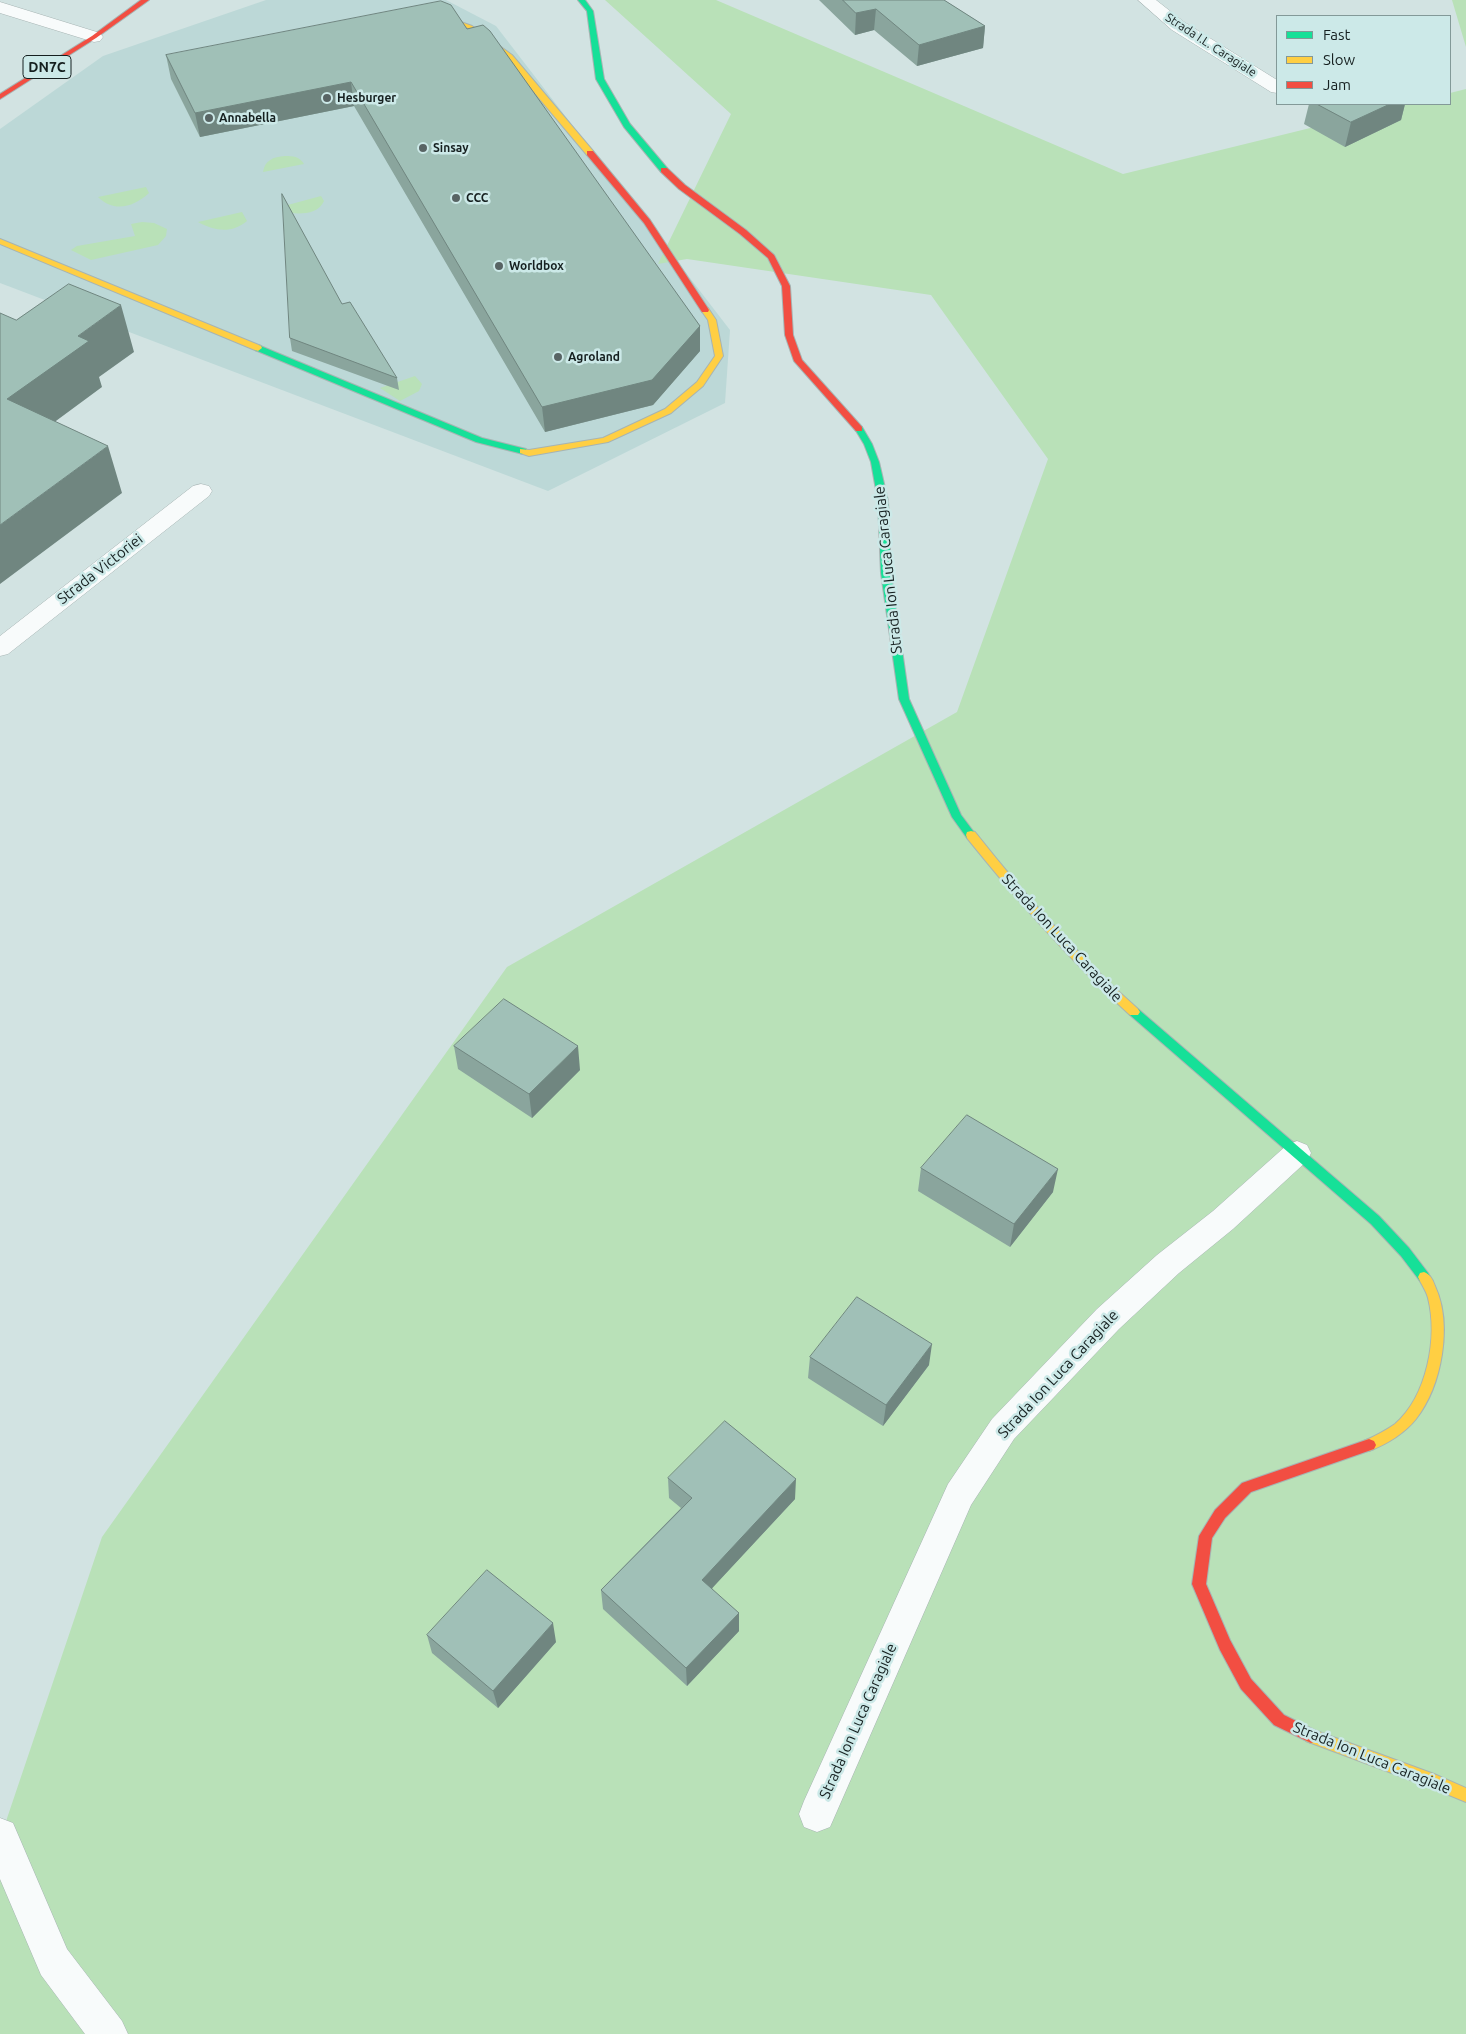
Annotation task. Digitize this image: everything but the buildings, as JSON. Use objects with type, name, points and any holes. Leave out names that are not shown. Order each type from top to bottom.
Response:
[{"type":"street","name":"DN7C","points":[[0,97],[94,37],[146,0]]},
{"type":"street","name":"Strada Ion Luca Caragiale","points":[[581,0],[590,11],[600,79],[627,125],[656,162],[682,187],[743,232],[771,257],[786,286],[789,335],[798,360],[857,426],[868,444],[875,462],[883,501],[886,573],[904,699],[957,817],[1015,891],[1104,986],[1375,1220],[1432,1288],[1438,1308],[1438,1353],[1433,1378],[1418,1407],[1402,1428],[1383,1440],[1247,1487],[1220,1514],[1206,1536],[1199,1584],[1225,1646],[1246,1684],[1279,1720],[1319,1740],[1434,1781],[1466,1795]]},
{"type":"street","name":"Strada I.L. Caragiale","points":[[1146,0],[1178,26],[1276,87]]},
{"type":"street","points":[[0,7],[94,37]]},
{"type":"street","points":[[0,241],[465,434],[529,453],[605,440],[668,411],[700,384],[719,356],[712,320],[647,222],[509,58],[470,28],[426,11],[416,13]]},
{"type":"street","name":"Strada Victoriei","points":[[0,648],[201,491]]},
{"type":"street","name":"Strada Ion Luca Caragiale","points":[[817,1814],[959,1495],[1003,1429],[1108,1319],[1168,1264],[1223,1220],[1297,1153]]},
{"type":"street","points":[[0,1836],[54,1962],[109,2034]]},
{"type":"shaded area","points":[[266,0],[446,0],[496,26],[730,330],[725,403],[548,491],[0,283],[0,129],[103,56]]},
{"type":"green space","points":[[605,0],[716,0],[1123,174],[1404,105],[1451,105],[1451,93],[1466,89],[1466,2034],[0,2034],[0,1839],[102,1537],[507,967],[957,712],[1048,459],[931,295],[687,259],[658,264],[731,114]]},
{"type":"green space","points":[[1452,0],[1466,0],[1466,47]]},
{"type":"green space","points":[[285,156],[298,158],[304,164],[263,172],[270,160]]},
{"type":"green space","points":[[146,187],[149,193],[130,205],[111,205],[98,197]]},
{"type":"green space","points":[[321,196],[324,201],[314,211],[290,213],[284,206]]},
{"type":"green space","points":[[242,212],[247,221],[235,228],[223,230],[198,222]]},
{"type":"green space","points":[[142,222],[154,223],[167,229],[166,236],[158,245],[91,260],[71,250],[77,246],[135,236],[131,224]]},
{"type":"green space","points":[[415,376],[422,384],[419,391],[400,401],[380,388]]},
{"type":"traffic: fast","points":[[581,0],[590,11],[600,79],[627,125],[664,170]]},
{"type":"traffic: fast","points":[[258,348],[479,440],[523,451]]},
{"type":"traffic: fast","points":[[859,429],[868,444],[875,462],[883,501],[886,573],[904,699],[957,817],[971,835]]},
{"type":"traffic: fast","points":[[1134,1012],[1375,1220],[1405,1252],[1424,1277]]},
{"type":"traffic: slow","points":[[430,13],[470,27],[509,57],[590,153]]},
{"type":"traffic: slow","points":[[0,241],[258,348]]},
{"type":"traffic: slow","points":[[523,451],[529,453],[605,440],[668,411],[700,384],[719,356],[712,320],[705,310]]},
{"type":"traffic: slow","points":[[971,835],[1048,928],[1134,1012]]},
{"type":"traffic: slow","points":[[1369,1445],[1386,1437],[1400,1427],[1421,1402],[1428,1387],[1436,1353],[1437,1320],[1432,1291],[1424,1277]]},
{"type":"traffic: slow","points":[[1311,1736],[1434,1781],[1466,1795]]},
{"type":"traffic: jam","points":[[0,97],[94,37],[146,0]]},
{"type":"traffic: jam","points":[[590,153],[647,222],[705,310]]},
{"type":"traffic: jam","points":[[664,170],[682,187],[743,232],[771,257],[786,286],[789,335],[798,361],[859,429]]},
{"type":"traffic: jam","points":[[1311,1736],[1279,1720],[1246,1684],[1225,1645],[1199,1584],[1206,1536],[1220,1514],[1247,1487],[1369,1445]]},
{"type":"place","name":"Hesburger","points":[[327,98]]},
{"type":"place","name":"Annabella","points":[[209,118]]},
{"type":"place","name":"Sinsay","points":[[423,148]]},
{"type":"place","name":"CCC","points":[[456,198]]},
{"type":"place","name":"Worldbox","points":[[499,266]]},
{"type":"place","name":"Agroland","points":[[558,357]]}]
